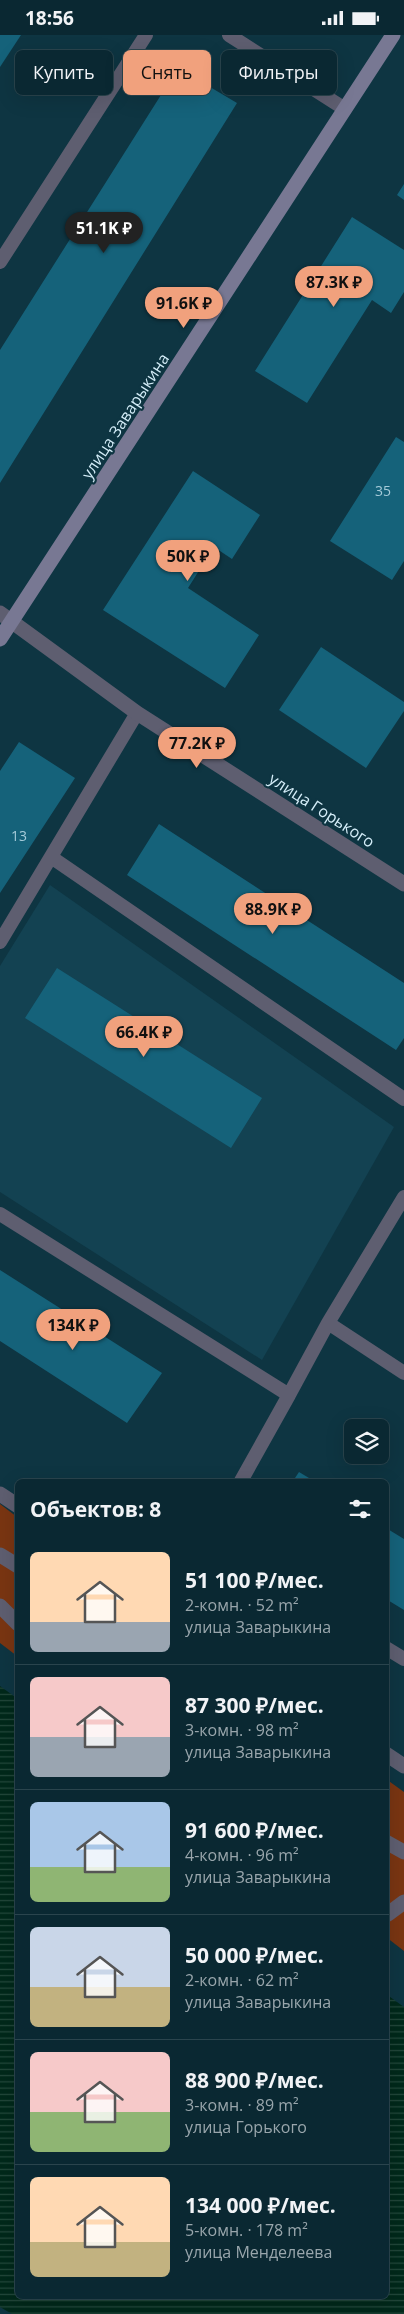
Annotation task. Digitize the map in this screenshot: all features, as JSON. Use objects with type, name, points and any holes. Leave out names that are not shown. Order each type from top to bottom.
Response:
[{"type":"street","name":"улица Заварыкина","points":[[0,639],[6,617],[393,35]]},
{"type":"street","name":"улица Горького","points":[[6,617],[138,713],[404,884]]},
{"type":"street","points":[[0,1494],[15,1504]]},
{"type":"street","points":[[0,1555],[15,1564]]},
{"type":"street","points":[[0,1606],[15,1621]]},
{"type":"street","points":[[0,1620],[15,1631]]},
{"type":"street","points":[[389,1756],[404,1766]]},
{"type":"street","points":[[389,1844],[404,1851]]},
{"type":"street","points":[[389,1913],[404,1902]]},
{"type":"lane","points":[[0,262],[146,35]]},
{"type":"lane","points":[[229,35],[345,109]]},
{"type":"lane","points":[[0,942],[138,713]]},
{"type":"lane","points":[[51,857],[404,1099]]},
{"type":"lane","points":[[242,1479],[328,1323],[404,1197]]},
{"type":"lane","points":[[0,1214],[289,1395]]},
{"type":"lane","points":[[328,1323],[404,1373]]},
{"type":"lane","points":[[389,1650],[404,1659]]},
{"type":"shaded area","points":[[50,885],[394,1127],[262,1360],[0,1192],[0,966]]},
{"type":"shaded area","points":[[0,1504],[15,1515],[15,1654],[0,1643]]},
{"type":"shaded area","points":[[0,1686],[15,1697],[15,2299],[389,2299],[389,1996],[404,2007],[404,2314],[12,2314],[0,2307]]},
{"type":"shaded area","points":[[389,1781],[404,1792],[404,1951],[389,1939]]},
{"type":"building","points":[[0,35],[21,35],[0,67]]},
{"type":"building","points":[[211,88],[237,103],[0,483],[0,350],[161,95],[211,95]]},
{"type":"building","points":[[404,184],[404,200],[397,195]]},
{"type":"building","points":[[352,217],[404,250],[404,292],[391,313],[372,300],[307,403],[255,371]]},
{"type":"building","points":[[396,437],[404,442],[404,561],[392,580],[330,541]]},
{"type":"building","points":[[193,471],[260,515],[232,559],[214,547],[188,588],[259,635],[225,688],[103,610]]},
{"type":"building","points":[[321,647],[404,702],[404,711],[366,768],[279,710]]},
{"type":"building","points":[[19,742],[75,778],[0,893],[0,771]]},
{"type":"building","points":[[159,824],[404,983],[404,1038],[396,1050],[127,875]]},
{"type":"building","points":[[57,968],[262,1098],[231,1148],[25,1018]]},
{"type":"building","points":[[0,1270],[162,1373],[127,1423],[0,1341]]},
{"type":"building","points":[[299,1472],[311,1479],[294,1479]]},
{"type":"building","points":[[389,1530],[404,1539],[404,1610],[389,1601]]}]
